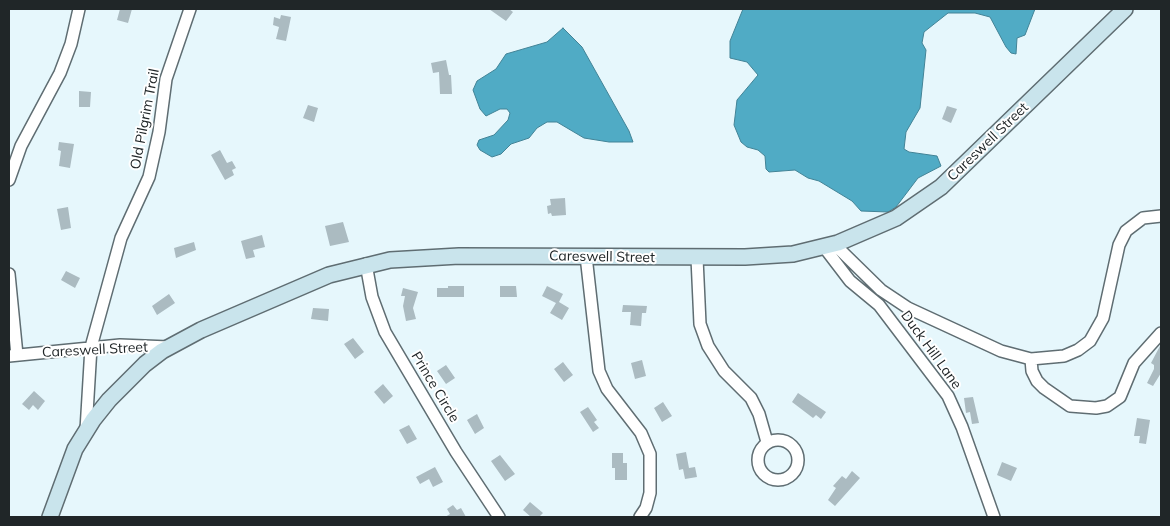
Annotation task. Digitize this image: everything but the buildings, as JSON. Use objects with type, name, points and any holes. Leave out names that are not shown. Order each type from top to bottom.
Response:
[{"type":"main road","name":"Careswell Street","points":[[170,347],[201,330],[308,283],[366,264],[427,257],[586,256],[697,258],[771,256],[829,246],[896,218],[941,187],[1125,9]]},
{"type":"main road","points":[[50,517],[68,465],[86,430],[127,380],[170,347]]},
{"type":"street","points":[[9,180],[21,146],[60,73],[71,44],[79,9]]},
{"type":"street","name":"Old Pilgrim Trail","points":[[86,430],[91,347],[121,238],[149,176],[159,132],[166,79],[190,9]]},
{"type":"street","points":[[829,246],[881,290],[908,308],[1001,351],[1031,359],[1064,356],[1078,350],[1090,341],[1103,318],[1119,245],[1126,231],[1143,218],[1161,216]]},
{"type":"street","name":"Duck Hill Lane","points":[[829,246],[850,281],[879,305],[948,396],[962,427],[994,517]]},
{"type":"street","points":[[586,256],[599,371],[611,394],[641,433],[650,454],[650,493],[646,508],[640,517]]},
{"type":"street","points":[[697,258],[700,324],[715,360],[751,398],[759,414],[768,442]]},
{"type":"street","name":"Prince Circle","points":[[366,264],[372,297],[385,332],[456,452],[498,517]]},
{"type":"street","points":[[9,274],[13,355]]},
{"type":"street","points":[[1031,359],[1032,371],[1037,382],[1053,396],[1070,406],[1096,408],[1107,406],[1120,397],[1134,363],[1161,333]]},
{"type":"street","name":"Careswell Street","points":[[13,355],[120,345],[170,347]]},
{"type":"water","points":[[743,9],[1035,9],[1025,35],[1017,38],[1016,54],[1011,53],[1006,47],[990,17],[975,13],[948,13],[924,32],[922,43],[926,50],[920,108],[906,132],[904,149],[909,152],[937,156],[941,166],[918,178],[896,207],[888,212],[861,211],[852,201],[819,181],[808,178],[795,170],[769,172],[766,169],[765,156],[758,150],[747,147],[741,142],[734,125],[737,100],[758,75],[747,62],[730,58],[730,41]]},
{"type":"water","points":[[563,28],[582,47],[629,131],[633,142],[609,142],[584,138],[557,122],[547,122],[537,128],[529,138],[511,144],[501,154],[492,157],[480,150],[477,145],[479,140],[494,135],[508,120],[510,113],[507,109],[500,109],[486,116],[480,109],[473,90],[477,81],[496,69],[506,54],[547,42]]}]
